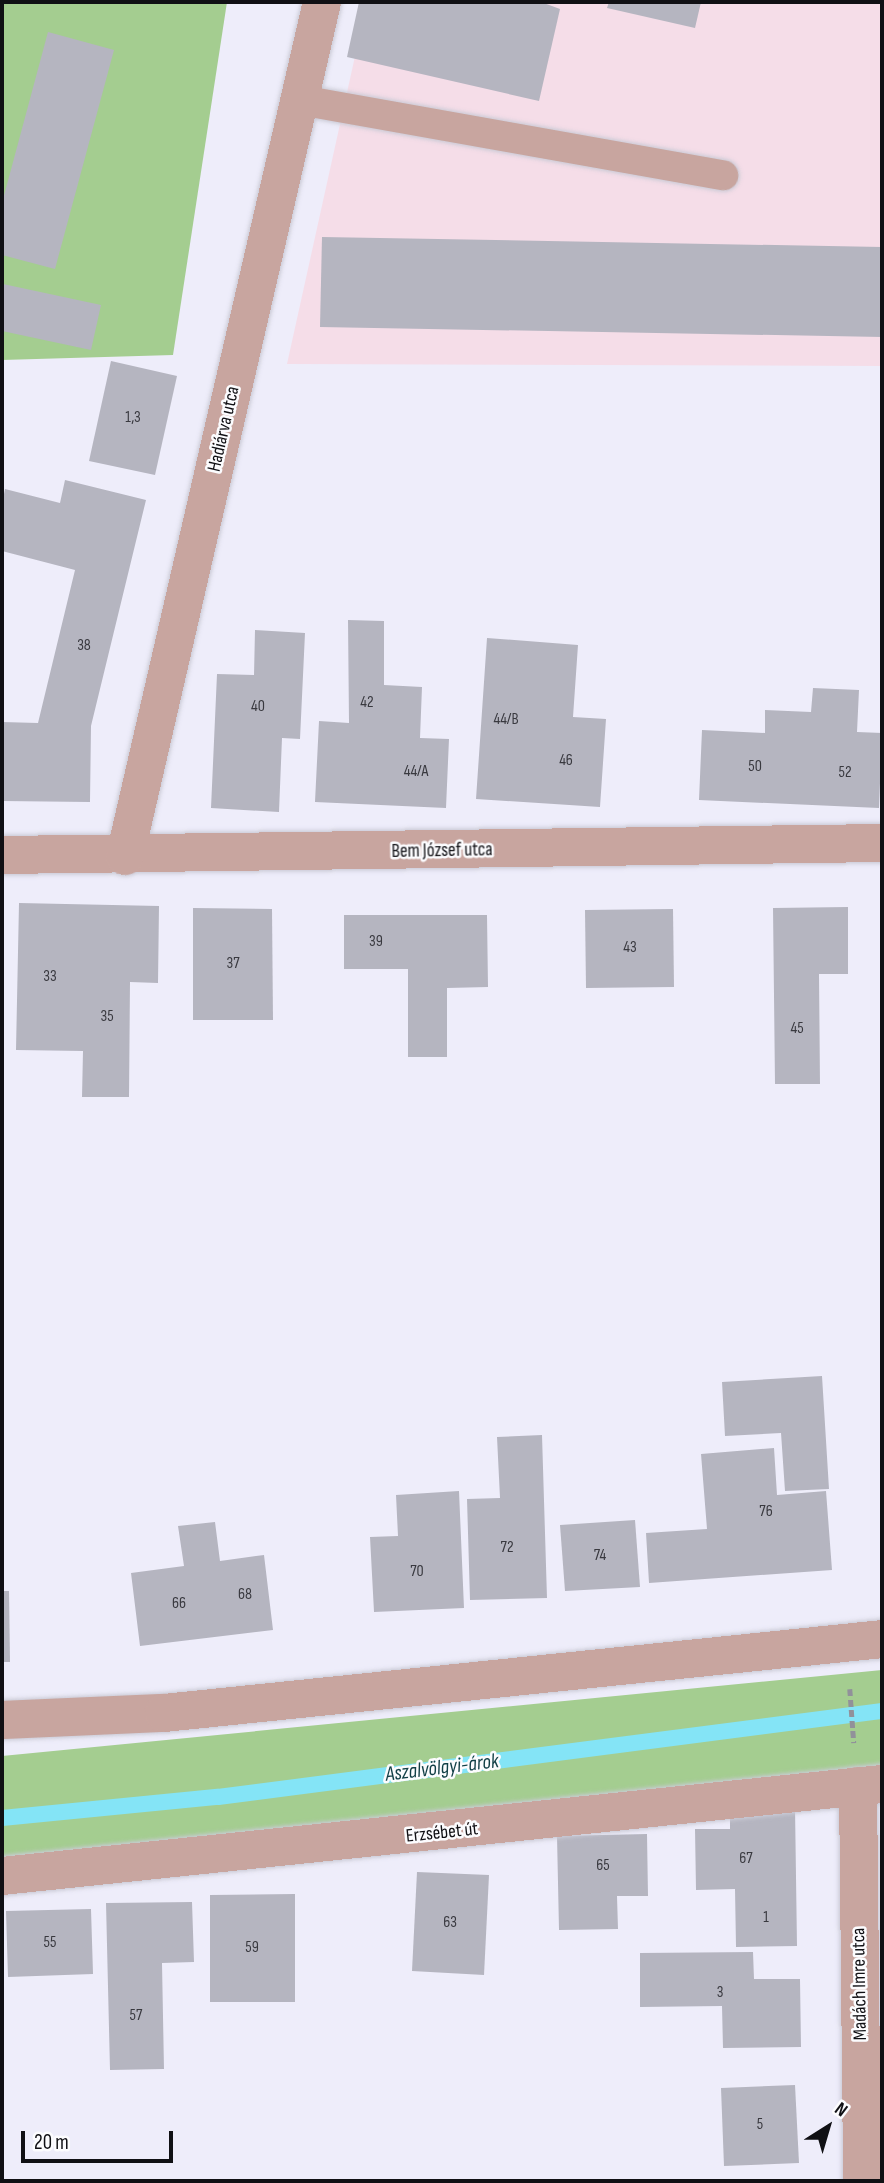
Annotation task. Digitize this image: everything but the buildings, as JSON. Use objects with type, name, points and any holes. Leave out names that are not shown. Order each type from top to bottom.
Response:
[{"type":"street","name":"Hadiárva utca","points":[[125,856],[322,2]]},
{"type":"street","name":"Bem József utca","points":[[2,855],[125,856],[882,844]]},
{"type":"street","points":[[2,1720],[164,1713],[882,1639]]},
{"type":"street","name":"Erzsébet út","points":[[2,1876],[870,1785]]},
{"type":"street","name":"Madách Imre utca","points":[[862,2181],[870,1785]]},
{"type":"lane","points":[[300,100],[723,175]]},
{"type":"path","points":[[849,1684],[870,1785]]},
{"type":"shaded area","points":[[367,2],[882,2],[882,366],[287,364]]},
{"type":"green space","points":[[2,2],[227,2],[173,355],[2,360]]},
{"type":"green space","points":[[882,1670],[882,1773],[2,1869],[2,1756]]},
{"type":"waterway","name":"Aszalvölgyi-árok","points":[[2,1818],[218,1797],[882,1711]]}]
